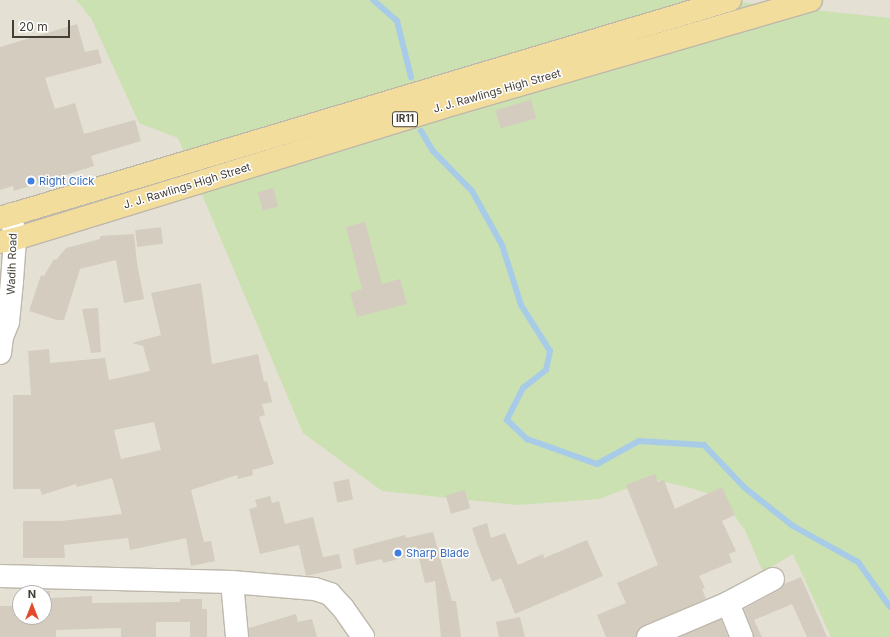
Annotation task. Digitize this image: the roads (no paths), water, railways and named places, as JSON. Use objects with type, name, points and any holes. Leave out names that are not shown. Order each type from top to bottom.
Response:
[{"type":"main road","name":"J. J. Rawlings High Street","points":[[5,216],[730,0]]},
{"type":"main road","name":"J. J. Rawlings High Street","points":[[8,240],[443,107],[811,0]]},
{"type":"street","name":"Wadih Road","points":[[0,341],[8,322],[8,240],[5,216]]},
{"type":"street","points":[[0,576],[232,582],[315,589],[330,594],[343,608],[363,637]]},
{"type":"street","points":[[648,637],[728,603],[773,579]]},
{"type":"street","points":[[232,582],[237,637]]},
{"type":"street","points":[[728,603],[742,637]]},
{"type":"waterway","points":[[373,0],[397,21],[411,77]]},
{"type":"waterway","points":[[421,131],[433,151],[472,191],[502,245],[521,305],[550,351],[546,370],[523,388],[507,420],[527,439],[597,464],[639,441],[704,445],[745,488],[793,526],[858,562],[890,607]]},
{"type":"place","name":"Right Click","points":[[31,181]]},
{"type":"place","name":"Sharp Blade","points":[[398,553]]}]
